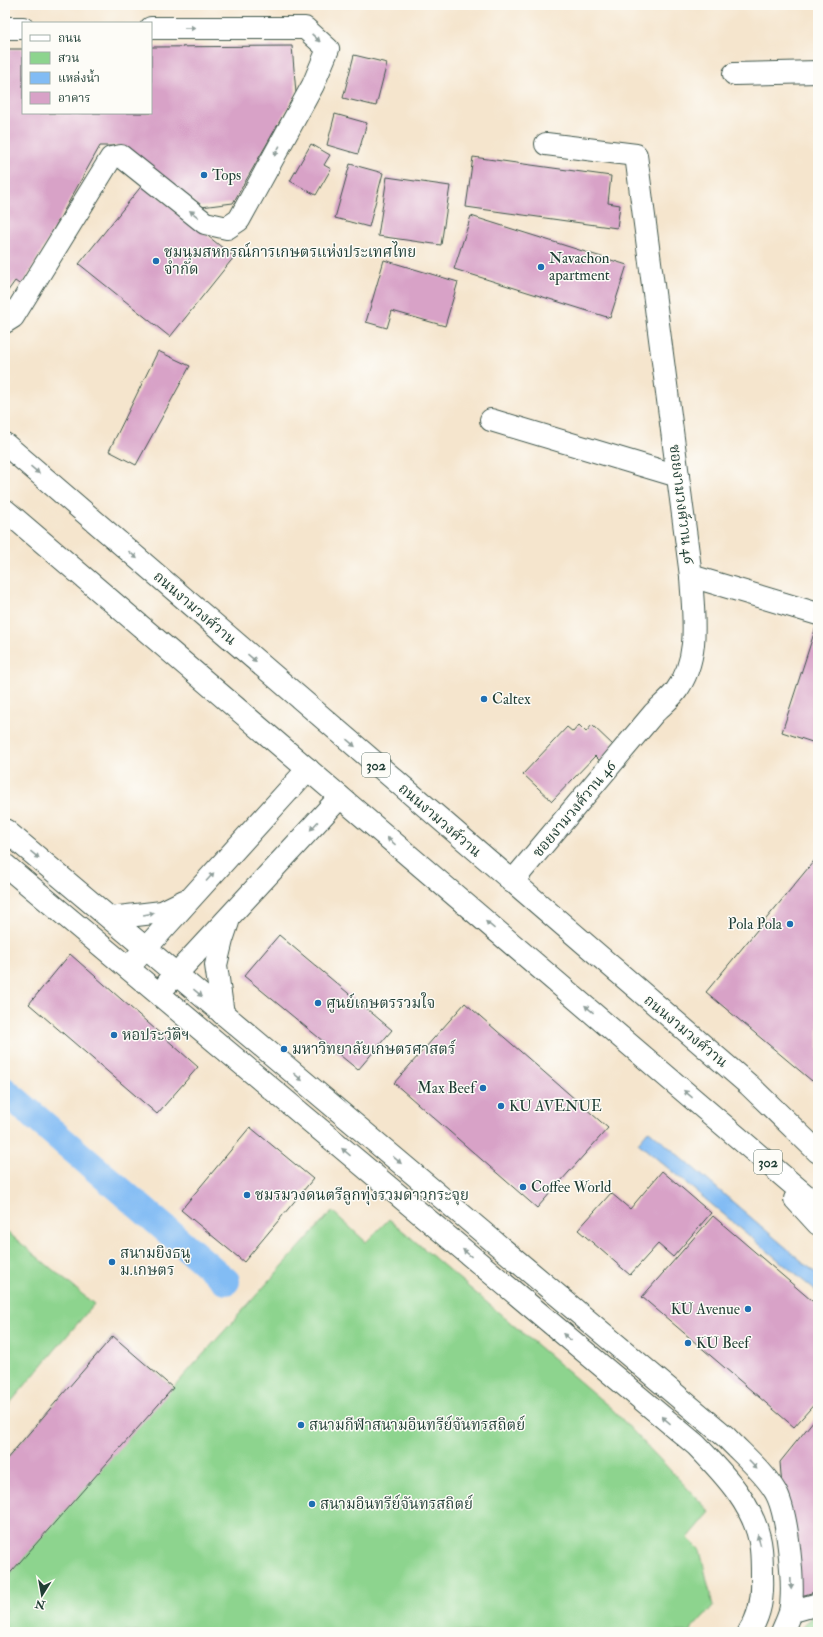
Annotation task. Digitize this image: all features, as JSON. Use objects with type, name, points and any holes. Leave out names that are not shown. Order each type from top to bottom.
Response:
[{"type":"main road","points":[[5,28],[22,28]]},
{"type":"main road","points":[[5,322],[13,317],[111,158],[121,156],[205,223],[227,228],[239,220],[312,85],[328,49],[305,28],[152,28]]},
{"type":"main road","points":[[734,74],[818,72]]},
{"type":"main road","name":"ซอยงามวงศ์วาน 46","points":[[512,882],[654,713],[676,692],[686,675],[692,658],[694,638],[691,576],[636,155],[546,144]]},
{"type":"main road","points":[[491,420],[678,476]]},
{"type":"main road","name":"ถนนงามวงศ์วาน","points":[[5,444],[512,882],[749,1084],[818,1152]]},
{"type":"main road","name":"302","points":[[5,510],[818,1206]]},
{"type":"main road","points":[[691,576],[818,614]]},
{"type":"main road","points":[[127,968],[308,769]]},
{"type":"main road","points":[[158,994],[340,797]]},
{"type":"main road","points":[[5,830],[726,1437],[770,1483],[776,1493],[785,1521],[791,1586],[790,1612],[782,1632]]},
{"type":"main road","points":[[5,865],[696,1445],[729,1480],[753,1520],[761,1548],[763,1592],[755,1623],[749,1632]]},
{"type":"main road","points":[[110,918],[162,912],[192,897]]},
{"type":"main road","points":[[223,1014],[216,965],[222,940],[231,916]]},
{"type":"main road","points":[[749,1084],[818,1138]]},
{"type":"main road","points":[[718,1119],[818,1224]]},
{"type":"main road","points":[[790,1612],[818,1604]]},
{"type":"green space","name":"สนามกีฬาสนามอินทรีย์จันทรสถิตย์","points":[[332,1211],[366,1242],[389,1219],[613,1410],[710,1512],[688,1538],[700,1550],[713,1606],[689,1632],[5,1632],[5,1461],[113,1336],[173,1388]]},
{"type":"green space","points":[[5,1230],[94,1304],[5,1409]]},
{"type":"green space","points":[[818,1609],[818,1632],[798,1632]]},
{"type":"water","points":[[649,1130],[818,1275],[818,1293],[638,1143]]},
{"type":"building","name":"Tops","points":[[292,46],[296,93],[233,203],[201,207],[122,146],[100,146],[22,286],[15,281],[5,295],[5,49],[22,49],[22,114],[152,114],[152,47]]},
{"type":"building","points":[[354,55],[387,63],[376,106],[343,98]]},
{"type":"building","points":[[335,114],[367,123],[358,154],[327,145]]},
{"type":"building","points":[[311,144],[330,155],[324,165],[331,169],[316,195],[290,181]]},
{"type":"building","points":[[473,157],[611,176],[608,203],[620,205],[617,228],[466,207]]},
{"type":"building","points":[[350,164],[383,173],[369,227],[335,218]]},
{"type":"building","points":[[387,177],[450,186],[441,245],[378,236]]},
{"type":"building","name":"ชุมนุมสหกรณ์การเกษตรแห่งประเทศไทย จำกัด","points":[[143,184],[234,257],[170,337],[79,264]]},
{"type":"building","name":"Navachon apartment","points":[[471,216],[627,265],[610,318],[454,269]]},
{"type":"building","points":[[384,260],[458,282],[445,326],[392,311],[387,328],[366,322]]},
{"type":"building","points":[[158,351],[190,366],[136,465],[109,451]]},
{"type":"building","points":[[816,627],[818,628],[818,744],[782,732]]},
{"type":"building","points":[[579,725],[586,732],[592,725],[614,746],[600,761],[595,756],[552,801],[523,774],[567,727],[573,732]]},
{"type":"building","name":"Pola Pola","points":[[818,856],[818,1074],[812,1081],[706,992]]},
{"type":"building","name":"ศูนย์เกษตรรวมใจ","points":[[279,935],[392,1030],[358,1070],[244,976]]},
{"type":"building","name":"หอประวัติฯ","points":[[70,954],[198,1067],[157,1114],[29,1004]]},
{"type":"building","name":"KU AVENUE","points":[[465,1003],[608,1128],[537,1208],[394,1083]]},
{"type":"building","name":"ชมรมวงดนตรีลูกทุ่งรวมดาวกระจุย","points":[[250,1127],[313,1179],[244,1262],[181,1210]]},
{"type":"building","points":[[662,1171],[711,1213],[673,1257],[658,1244],[630,1275],[578,1230],[611,1193],[630,1209]]},
{"type":"building","points":[[713,1216],[818,1306],[818,1400],[794,1427],[642,1297]]},
{"type":"building","points":[[113,1336],[173,1388],[5,1579],[5,1461]]},
{"type":"building","points":[[818,1415],[818,1591],[791,1599],[780,1462]]},
{"type":"waterway","points":[[5,1091],[226,1281]]},
{"type":"place","name":"Tops","points":[[204,175]]},
{"type":"place","name":"ชุมนุมสหกรณ์การเกษตรแห่งประเทศไทย จำกัด","points":[[156,261]]},
{"type":"place","name":"Navachon apartment","points":[[541,267]]},
{"type":"place","name":"Caltex","points":[[484,699]]},
{"type":"place","name":"Pola Pola","points":[[790,924]]},
{"type":"place","name":"ศูนย์เกษตรรวมใจ","points":[[318,1003]]},
{"type":"place","name":"หอประวัติฯ","points":[[114,1035]]},
{"type":"place","name":"มหาวิทยาลัยเกษตรศาสตร์","points":[[284,1049]]},
{"type":"place","name":"Max Beef","points":[[483,1088]]},
{"type":"place","name":"KU AVENUE","points":[[501,1106]]},
{"type":"place","name":"Coffee World","points":[[523,1187]]},
{"type":"place","name":"ชมรมวงดนตรีลูกทุ่งรวมดาวกระจุย","points":[[247,1195]]},
{"type":"place","name":"สนามยิงธนู ม.เกษตร","points":[[112,1262]]},
{"type":"place","name":"KU Avenue","points":[[748,1309]]},
{"type":"place","name":"KU Beef","points":[[688,1343]]},
{"type":"place","name":"สนามกีฬาสนามอินทรีย์จันทรสถิตย์","points":[[301,1425]]},
{"type":"place","name":"สนามอินทรีย์จันทรสถิตย์","points":[[312,1504]]}]
